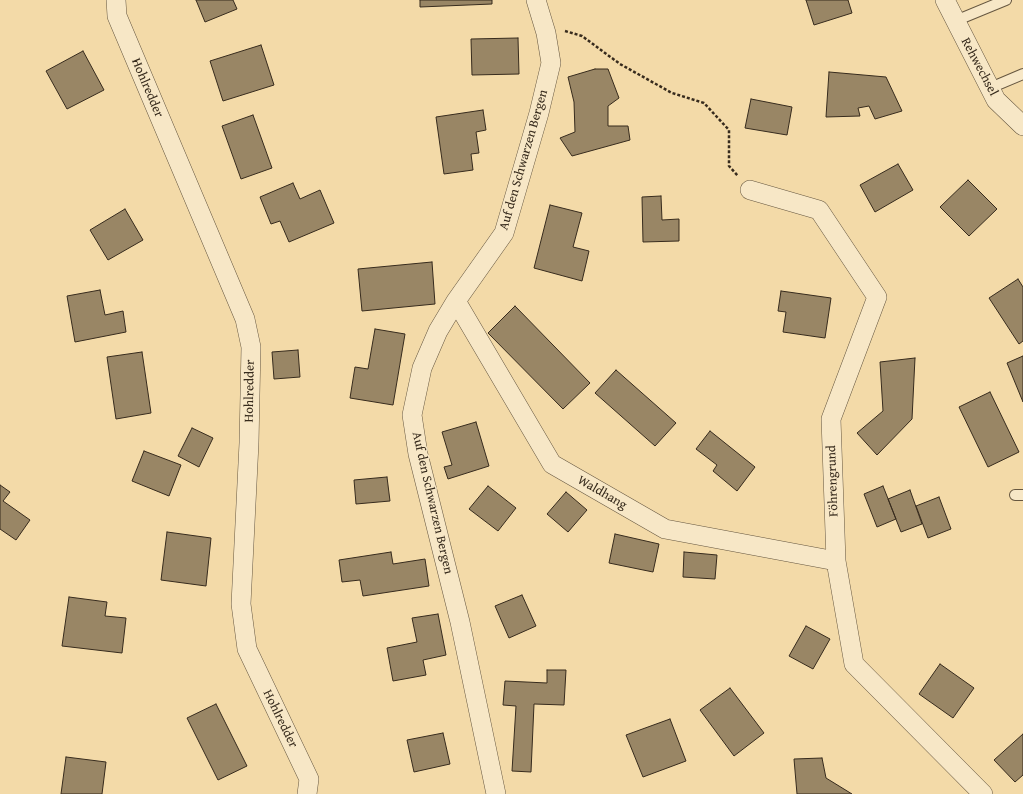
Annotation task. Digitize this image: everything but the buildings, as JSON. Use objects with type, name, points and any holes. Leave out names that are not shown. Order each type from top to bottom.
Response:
[{"type":"street","name":"Hohlredder","points":[[116,0],[117,16],[245,319],[252,347],[249,450],[241,604],[247,649],[309,779],[307,794]]},
{"type":"street","name":"Auf den Schwarzen Bergen","points":[[496,794],[460,622],[418,454],[412,415],[422,368],[438,331],[456,301],[504,233],[539,113],[551,63],[543,23],[536,0]]},
{"type":"street","name":"Rehwechsel","points":[[945,0],[996,100],[1023,126]]},
{"type":"street","name":"Föhrengrund","points":[[750,190],[819,210],[877,297],[831,419],[836,561],[854,664],[983,794]]},
{"type":"street","name":"Waldhang","points":[[456,301],[552,464],[665,529],[836,561]]},
{"type":"lane","points":[[955,21],[1006,0]]},
{"type":"lane","points":[[990,88],[1023,74]]},
{"type":"path","points":[[543,23],[582,36],[620,64],[672,93],[704,103],[729,130],[729,166],[750,190]]}]
